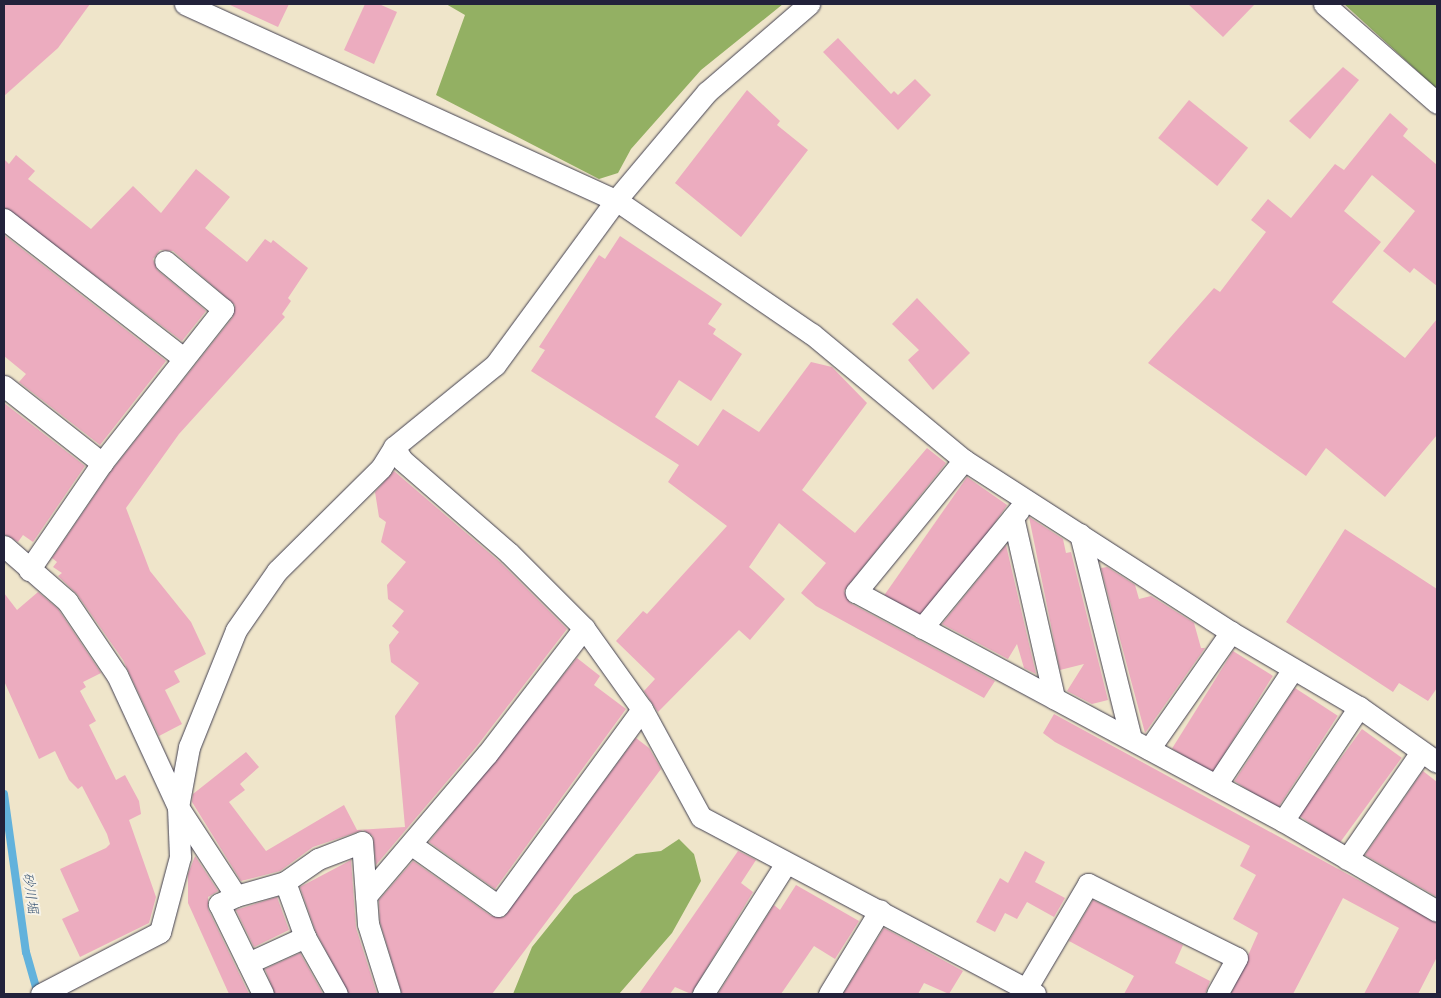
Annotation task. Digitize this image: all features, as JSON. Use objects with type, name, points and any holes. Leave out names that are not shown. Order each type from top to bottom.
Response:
[{"type":"street","points":[[185,4],[616,200],[812,334],[964,460],[1231,632],[1359,708],[1429,757],[1347,859]]},
{"type":"street","points":[[41,994],[160,932],[180,856],[178,807],[189,747],[236,630],[277,571],[381,468],[394,447],[495,365],[616,200],[707,92],[809,4]]},
{"type":"street","points":[[1324,4],[1437,103]]},
{"type":"street","points":[[4,219],[183,358]]},
{"type":"street","points":[[29,570],[102,463],[223,308],[165,262]]},
{"type":"street","points":[[4,386],[102,463]]},
{"type":"street","points":[[394,447],[402,460],[509,553],[584,628],[642,710],[701,817],[786,863],[880,910],[1031,992],[1088,884],[1237,958],[1217,994]]},
{"type":"street","points":[[964,460],[856,592],[1283,821],[1437,911]]},
{"type":"street","points":[[922,628],[1027,500]]},
{"type":"street","points":[[1013,517],[1054,698]]},
{"type":"street","points":[[1080,534],[1140,744]]},
{"type":"street","points":[[4,546],[67,602],[117,675],[178,807],[236,896]]},
{"type":"street","points":[[366,896],[412,845],[584,628]]},
{"type":"street","points":[[1140,744],[1231,632]]},
{"type":"street","points":[[1216,785],[1293,670]]},
{"type":"street","points":[[1283,821],[1359,708]]},
{"type":"street","points":[[412,845],[498,906],[642,710]]},
{"type":"street","points":[[263,994],[219,904],[236,896],[285,882],[318,859],[362,842],[368,924],[390,994]]},
{"type":"street","points":[[702,994],[786,863]]},
{"type":"street","points":[[285,882],[305,937],[337,994]]},
{"type":"street","points":[[828,994],[880,910]]},
{"type":"street","points":[[248,963],[305,937]]},
{"type":"green space","points":[[446,4],[783,4],[701,70],[631,149],[618,173],[599,179],[436,95],[465,15]]},
{"type":"green space","points":[[1344,4],[1437,4],[1437,89]]},
{"type":"green space","points":[[679,839],[694,854],[701,881],[672,933],[619,994],[513,994],[532,947],[574,895],[636,854],[661,851]]},
{"type":"building","points":[[4,4],[90,4],[58,48],[4,96]]},
{"type":"building","points":[[228,4],[289,4],[278,27]]},
{"type":"building","points":[[365,4],[379,4],[397,12],[374,64],[344,50]]},
{"type":"building","points":[[1188,4],[1255,4],[1223,37]]},
{"type":"building","points":[[838,38],[891,94],[894,91],[898,95],[915,79],[931,95],[898,130],[823,52]]},
{"type":"building","points":[[1343,67],[1359,80],[1310,139],[1289,121]]},
{"type":"building","points":[[747,90],[780,121],[777,125],[808,150],[741,237],[675,183]]},
{"type":"building","points":[[1189,100],[1248,148],[1217,186],[1158,138]]},
{"type":"building","points":[[1390,113],[1408,129],[1403,136],[1437,165],[1437,286],[1414,268],[1410,273],[1383,251],[1415,211],[1372,175],[1344,211],[1381,242],[1332,302],[1405,358],[1437,319],[1437,435],[1385,497],[1326,448],[1306,476],[1148,363],[1214,288],[1220,292],[1266,232],[1251,220],[1268,199],[1291,218],[1335,164],[1344,170]]},
{"type":"building","points":[[16,155],[35,171],[28,179],[91,229],[133,186],[161,213],[196,169],[230,197],[205,228],[247,262],[265,239],[271,243],[273,240],[308,268],[288,298],[291,301],[282,314],[285,317],[179,434],[126,508],[150,571],[191,622],[206,654],[174,671],[180,682],[165,690],[182,724],[159,736],[123,660],[77,594],[58,576],[62,573],[53,567],[57,562],[52,558],[112,470],[233,317],[235,305],[173,251],[160,250],[153,259],[157,270],[206,311],[182,341],[4,207],[4,159],[9,164]]},
{"type":"building","points":[[4,235],[166,361],[100,445],[19,382],[26,374],[4,356]]},
{"type":"building","points":[[620,236],[722,304],[708,324],[716,329],[713,334],[742,354],[711,401],[679,380],[655,417],[698,446],[723,409],[759,432],[811,362],[832,367],[867,403],[802,490],[855,533],[927,448],[946,463],[844,591],[850,603],[995,681],[984,698],[816,606],[801,593],[826,563],[779,523],[749,567],[785,599],[750,640],[739,630],[658,712],[644,691],[655,679],[616,641],[643,611],[647,614],[727,526],[668,482],[679,465],[531,371],[545,350],[539,347],[599,255],[605,259]]},
{"type":"building","points":[[917,298],[970,353],[933,390],[908,360],[919,350],[892,324]]},
{"type":"building","points":[[4,403],[85,466],[33,542],[23,535],[18,542],[4,534]]},
{"type":"building","points":[[394,471],[501,563],[567,629],[477,746],[376,865],[373,836],[363,830],[313,847],[280,871],[241,881],[192,802],[193,794],[246,752],[259,767],[240,784],[245,790],[229,802],[266,851],[344,805],[357,830],[405,827],[395,716],[419,683],[391,662],[389,645],[399,632],[392,626],[404,611],[388,599],[387,585],[406,562],[381,542],[386,522],[379,517],[375,492]]},
{"type":"building","points":[[967,477],[1007,505],[925,623],[884,595]]},
{"type":"building","points":[[1029,517],[1063,539],[1066,553],[1071,552],[1108,700],[1092,704],[1067,691],[1084,664],[1060,670]]},
{"type":"building","points":[[1345,529],[1437,589],[1437,688],[1428,701],[1399,683],[1393,692],[1286,622]]},
{"type":"building","points":[[1006,545],[1036,674],[1024,668],[1017,644],[1008,659],[942,624]]},
{"type":"building","points":[[1107,567],[1135,585],[1139,599],[1151,596],[1194,623],[1201,648],[1205,648],[1145,733],[1101,568]]},
{"type":"building","points":[[38,592],[58,609],[101,673],[83,682],[86,687],[80,691],[96,721],[89,725],[116,780],[125,775],[139,801],[141,814],[129,820],[156,897],[149,923],[80,957],[62,919],[79,911],[60,869],[106,848],[110,844],[107,834],[82,786],[78,789],[69,780],[55,751],[39,759],[4,681],[4,593],[17,610]]},
{"type":"building","points":[[1233,651],[1273,676],[1212,773],[1172,749]]},
{"type":"building","points":[[577,658],[600,676],[594,685],[626,709],[495,889],[429,842]]},
{"type":"building","points":[[1295,688],[1338,716],[1277,809],[1235,781]]},
{"type":"building","points":[[1054,714],[1437,923],[1437,957],[1418,994],[1364,994],[1399,928],[1343,898],[1293,994],[1231,994],[1258,933],[1233,919],[1256,875],[1240,866],[1250,846],[1055,742],[1043,733]]},
{"type":"building","points":[[1362,729],[1402,758],[1339,844],[1299,816]]},
{"type":"building","points":[[636,738],[649,748],[661,769],[492,994],[402,994],[380,922],[379,900],[413,861],[491,916],[504,917]]},
{"type":"building","points":[[1423,771],[1437,782],[1437,897],[1365,855]]},
{"type":"building","points":[[738,851],[756,860],[741,883],[753,892],[691,994],[675,987],[670,994],[639,994]]},
{"type":"building","points":[[1025,851],[1045,862],[1035,882],[1065,898],[1054,917],[1027,902],[1017,919],[1005,913],[995,932],[976,922],[1000,878],[1008,883]]},
{"type":"building","points":[[195,856],[218,891],[208,897],[208,909],[249,994],[229,994],[188,903],[188,874]]},
{"type":"building","points":[[351,860],[356,928],[377,994],[349,994],[316,932],[300,887]]},
{"type":"building","points":[[796,885],[859,921],[835,959],[814,946],[781,994],[718,994],[774,905],[780,910]]},
{"type":"building","points":[[277,897],[289,930],[254,947],[236,910]]},
{"type":"building","points":[[1093,900],[1183,945],[1175,963],[1210,981],[1205,994],[1124,994],[1134,976],[1069,941]]},
{"type":"building","points":[[884,928],[963,971],[949,994],[924,983],[918,994],[843,994]]},
{"type":"building","points":[[300,953],[323,994],[275,994],[265,969]]},
{"type":"waterway","name":"砂川堀","points":[[4,794],[26,952],[38,994]]}]
